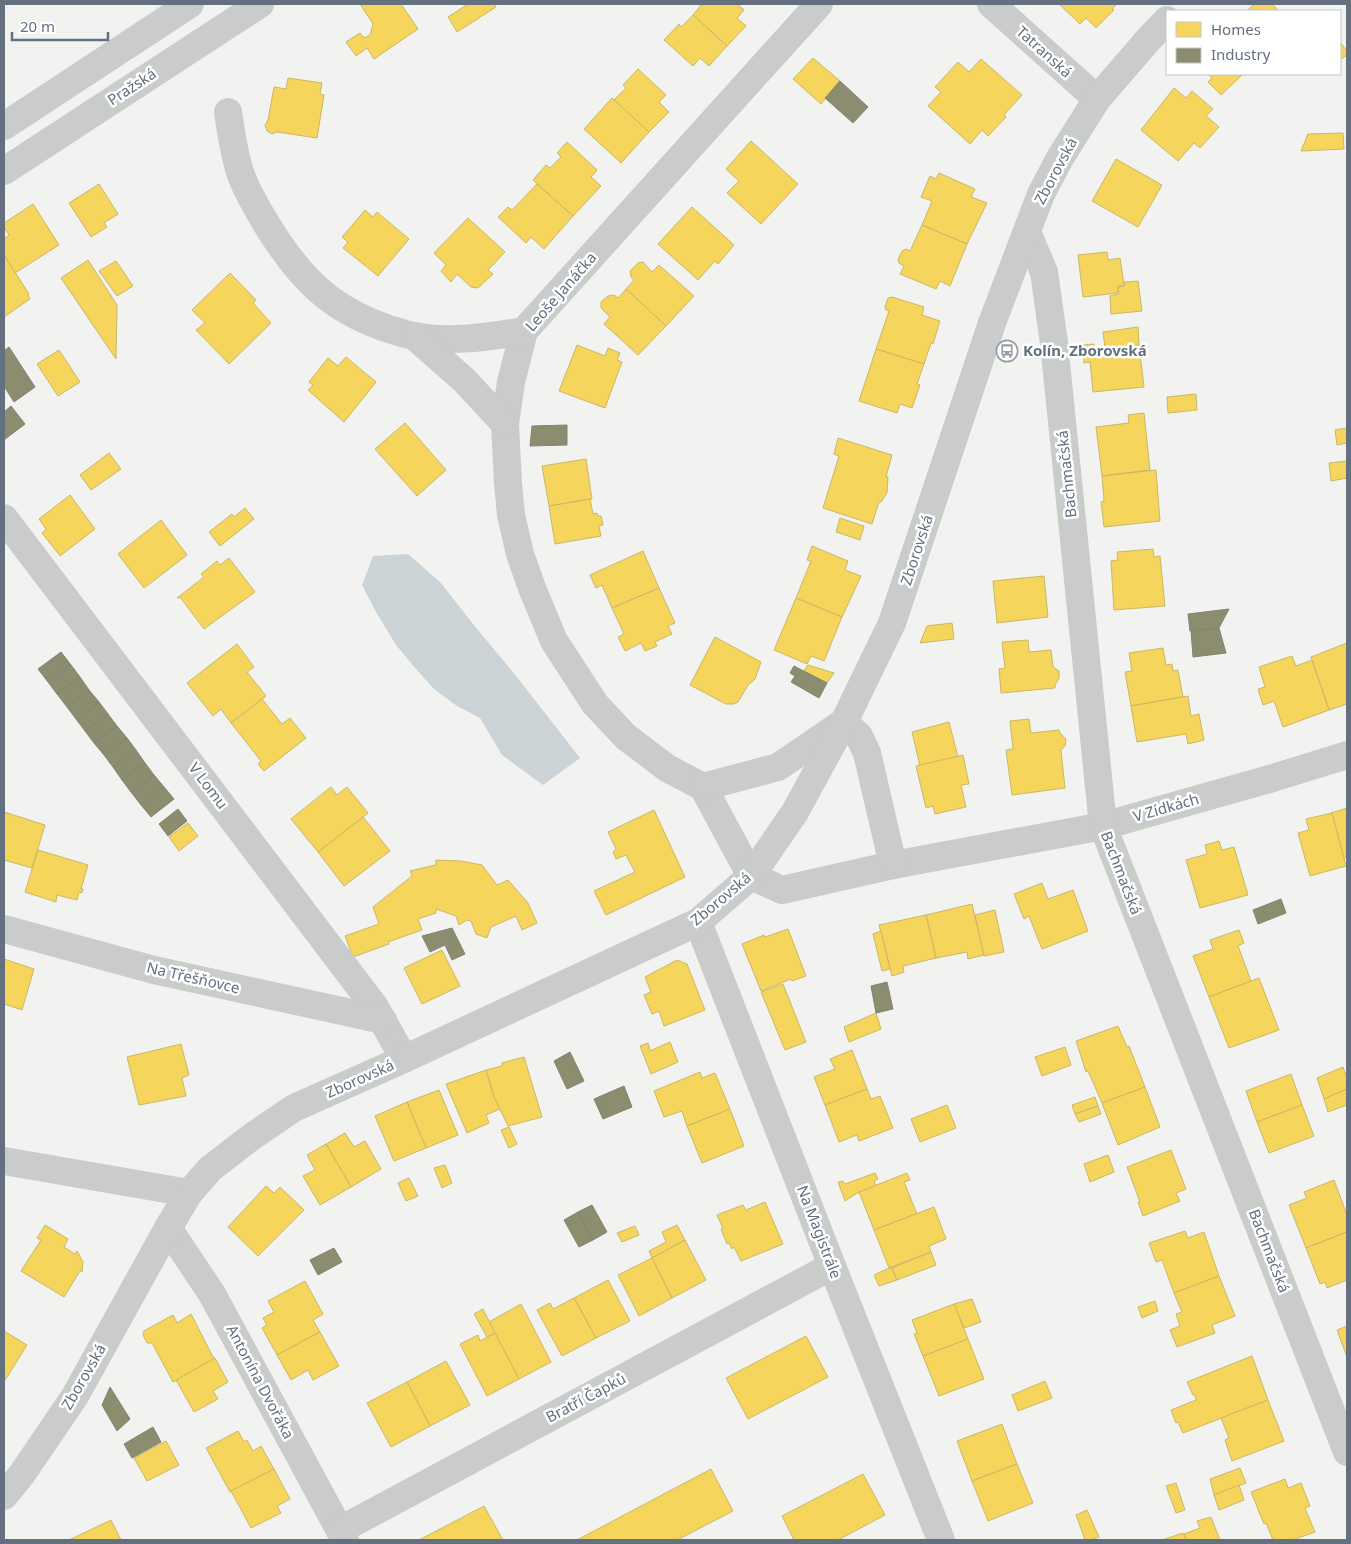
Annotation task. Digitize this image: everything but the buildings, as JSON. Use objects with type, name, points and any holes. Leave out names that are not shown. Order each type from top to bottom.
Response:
[{"type":"street","points":[[4,126],[190,4]]},
{"type":"street","name":"Pražská","points":[[4,171],[260,4]]},
{"type":"street","name":"Leoše Janáčka","points":[[703,787],[667,768],[626,737],[595,704],[554,641],[520,554],[511,515],[505,424],[511,382],[524,331],[819,4]]},
{"type":"street","name":"Tatranská","points":[[991,4],[1097,100]]},
{"type":"street","name":"Zborovská","points":[[4,1496],[22,1474],[75,1396],[168,1228],[189,1193],[210,1169],[250,1138],[294,1108],[698,922],[751,876],[796,812],[844,722],[892,624],[992,323],[1042,194],[1060,158],[1097,100],[1166,21]]},
{"type":"street","points":[[228,112],[241,175],[259,213],[278,243],[307,280],[326,297],[355,316],[414,336],[464,339],[524,331]]},
{"type":"street","name":"Bachmačská","points":[[1027,232],[1044,272],[1054,344],[1103,826],[1347,1452]]},
{"type":"street","points":[[414,336],[464,380],[505,424]]},
{"type":"street","name":"V Lomu","points":[[4,518],[375,1007],[404,1059]]},
{"type":"street","points":[[751,876],[703,787],[778,767],[844,722],[859,736],[866,753],[893,865]]},
{"type":"street","name":"V Zídkách","points":[[751,876],[782,890],[893,865],[1103,826],[1347,755]]},
{"type":"street","name":"Na Magistrále","points":[[698,922],[941,1540]]},
{"type":"street","name":"Na Třešňovce","points":[[4,929],[154,970],[383,1020]]},
{"type":"street","points":[[4,1161],[189,1193]]},
{"type":"street","name":"Antonína Dvořáka","points":[[168,1228],[212,1294],[343,1535]]},
{"type":"street","name":"Bratří Čapků","points":[[343,1535],[832,1266]]},
{"type":"shaded area","points":[[408,554],[441,583],[580,758],[543,785],[502,755],[480,718],[457,706],[434,689],[396,645],[376,612],[362,585],[373,556]]},
{"type":"place","name":"Kolín, Zborovská","points":[[1007,351]]}]
